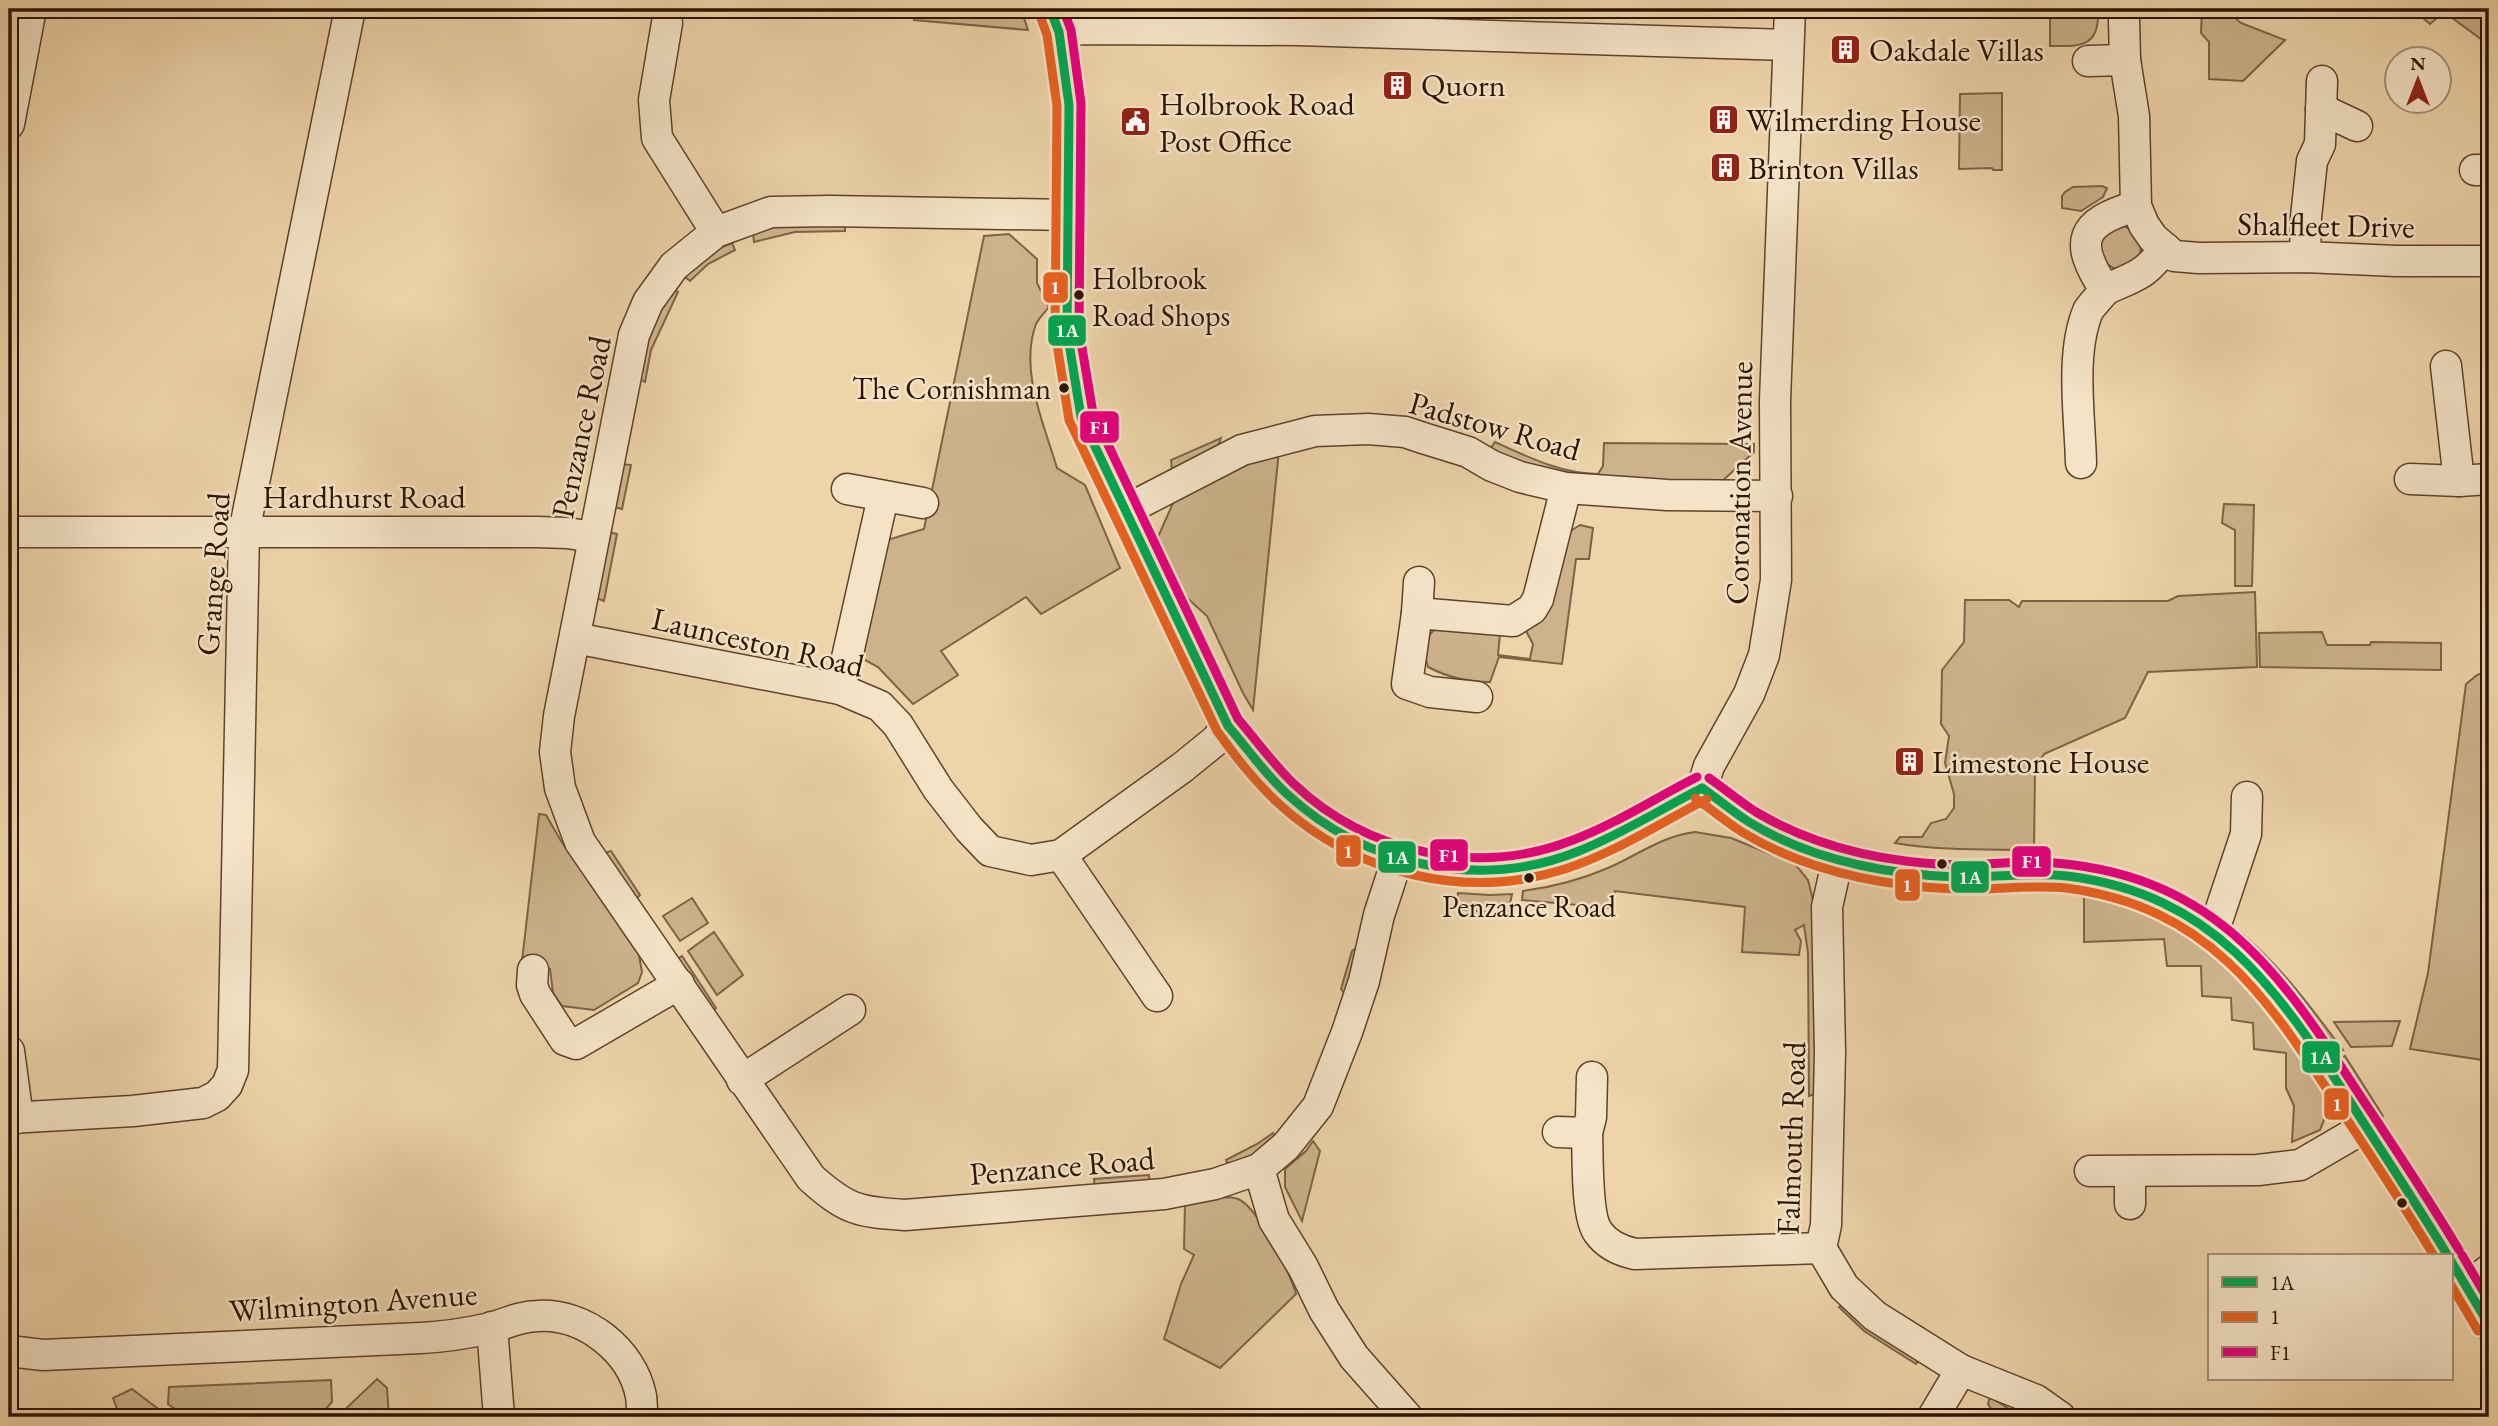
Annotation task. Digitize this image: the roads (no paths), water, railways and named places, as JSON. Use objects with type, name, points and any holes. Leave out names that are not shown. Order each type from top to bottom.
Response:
[{"type":"street","points":[[9,124],[32,9]]},
{"type":"street","name":"Grange Road","points":[[13,1118],[133,1111],[203,1103],[218,1096],[227,1085],[233,1070],[244,533],[350,9]]},
{"type":"street","name":"Coronation Avenue","points":[[1702,788],[1709,766],[1749,694],[1763,655],[1772,616],[1776,580],[1777,496],[1774,401],[1790,9]]},
{"type":"street","points":[[1788,45],[1298,30],[1083,29],[1054,20],[1069,105],[1067,331],[1081,417],[1228,726],[1256,763],[1296,802],[1338,833],[1397,860],[1437,869],[1501,871],[1560,858],[1702,788],[1748,822],[1773,836],[1838,858],[1891,871],[1958,877],[2041,874],[2112,884],[2175,909],[2213,933],[2242,956],[2300,1024],[2446,1254]]},
{"type":"street","points":[[2081,463],[2078,381],[2081,335],[2089,309],[2105,290],[2139,276],[2155,262],[2165,248],[2153,238],[2144,225],[2136,206],[2134,116],[2125,60],[2124,21]]},
{"type":"street","points":[[667,23],[654,100],[657,138],[716,232]]},
{"type":"street","points":[[2088,61],[2125,60]]},
{"type":"street","points":[[2305,257],[2309,180],[2312,161],[2320,144],[2321,95],[2357,126]]},
{"type":"street","points":[[2105,290],[2091,265],[2086,251],[2086,237],[2094,225],[2111,214],[2136,206]]},
{"type":"street","name":"Penzance Road","points":[[1069,215],[771,212],[716,232],[674,266],[648,302],[634,335],[559,716],[555,752],[560,788],[580,842],[811,1178],[844,1205],[872,1213],[905,1215],[1164,1194],[1215,1184],[1259,1169],[1286,1146],[1318,1106],[1352,1020],[1379,915],[1397,860]]},
{"type":"street","name":"Shalfleet Drive","points":[[2165,248],[2174,256],[2186,258],[2305,257],[2489,261]]},
{"type":"street","points":[[2446,366],[2459,481]]},
{"type":"street","name":"Padstow Road","points":[[1126,510],[1242,450],[1315,431],[1368,429],[1405,432],[1468,452],[1492,466],[1520,477],[1566,488],[1667,495],[1777,496]]},
{"type":"street","points":[[2410,478],[2459,481],[2489,479]]},
{"type":"street","points":[[1417,613],[1513,621],[1532,609],[1538,599],[1566,488]]},
{"type":"street","points":[[847,489],[923,503]]},
{"type":"street","points":[[840,689],[883,497]]},
{"type":"street","name":"Hardhurst Road","points":[[9,531],[557,533],[594,537]]},
{"type":"street","points":[[1419,582],[1407,684],[1430,692],[1477,697]]},
{"type":"street","name":"Launceston Road","points":[[575,638],[840,689],[880,706],[898,725],[937,789],[990,850],[1031,860],[1061,855],[1183,767],[1215,741],[1228,726]]},
{"type":"street","points":[[2213,933],[2246,834],[2247,797]]},
{"type":"street","points":[[1061,855],[1157,996]]},
{"type":"street","name":"Falmouth Road","points":[[1838,858],[1827,907],[1830,1052],[1826,1225],[1821,1248],[1844,1286],[1875,1316],[1961,1370],[2036,1400],[2060,1417]]},
{"type":"street","points":[[533,970],[532,985],[536,994],[565,1040],[576,1044],[679,984]]},
{"type":"street","points":[[742,1080],[850,1010]]},
{"type":"street","points":[[9,1051],[13,1118]]},
{"type":"street","points":[[1592,1077],[1591,1117],[1572,1133],[1597,1231],[1613,1247],[1635,1254],[1821,1248]]},
{"type":"street","points":[[2090,1171],[2258,1170],[2300,1165],[2367,1126]]},
{"type":"street","points":[[1259,1169],[1273,1220],[1303,1267],[1324,1310],[1354,1357],[1407,1417]]},
{"type":"street","points":[[2130,1171],[2130,1204]]},
{"type":"street","points":[[2452,1264],[2489,1325]]},
{"type":"street","points":[[2466,1288],[2489,1270]]},
{"type":"street","name":"Wilmington Avenue","points":[[9,1351],[43,1355],[421,1338],[492,1327],[519,1318],[558,1316],[583,1324],[618,1351],[632,1371],[641,1394],[642,1417]]},
{"type":"street","points":[[492,1327],[499,1417]]},
{"type":"street","points":[[1933,1417],[1961,1370]]},
{"type":"place","name":"Oakdale Villas","points":[[1846,50]]},
{"type":"place","name":"Quorn","points":[[1398,85]]},
{"type":"place","name":"Wilmerding House","points":[[1723,120]]},
{"type":"place","name":"Holbrook Road Post Office","points":[[1136,122]]},
{"type":"place","name":"Brinton Villas","points":[[1725,168]]},
{"type":"place","name":"Holbrook Road Shops","points":[[1079,295]]},
{"type":"place","name":"The Cornishman","points":[[1064,388]]},
{"type":"place","name":"Limestone House","points":[[1909,762]]},
{"type":"place","name":"Penzance Road","points":[[1529,878]]}]
